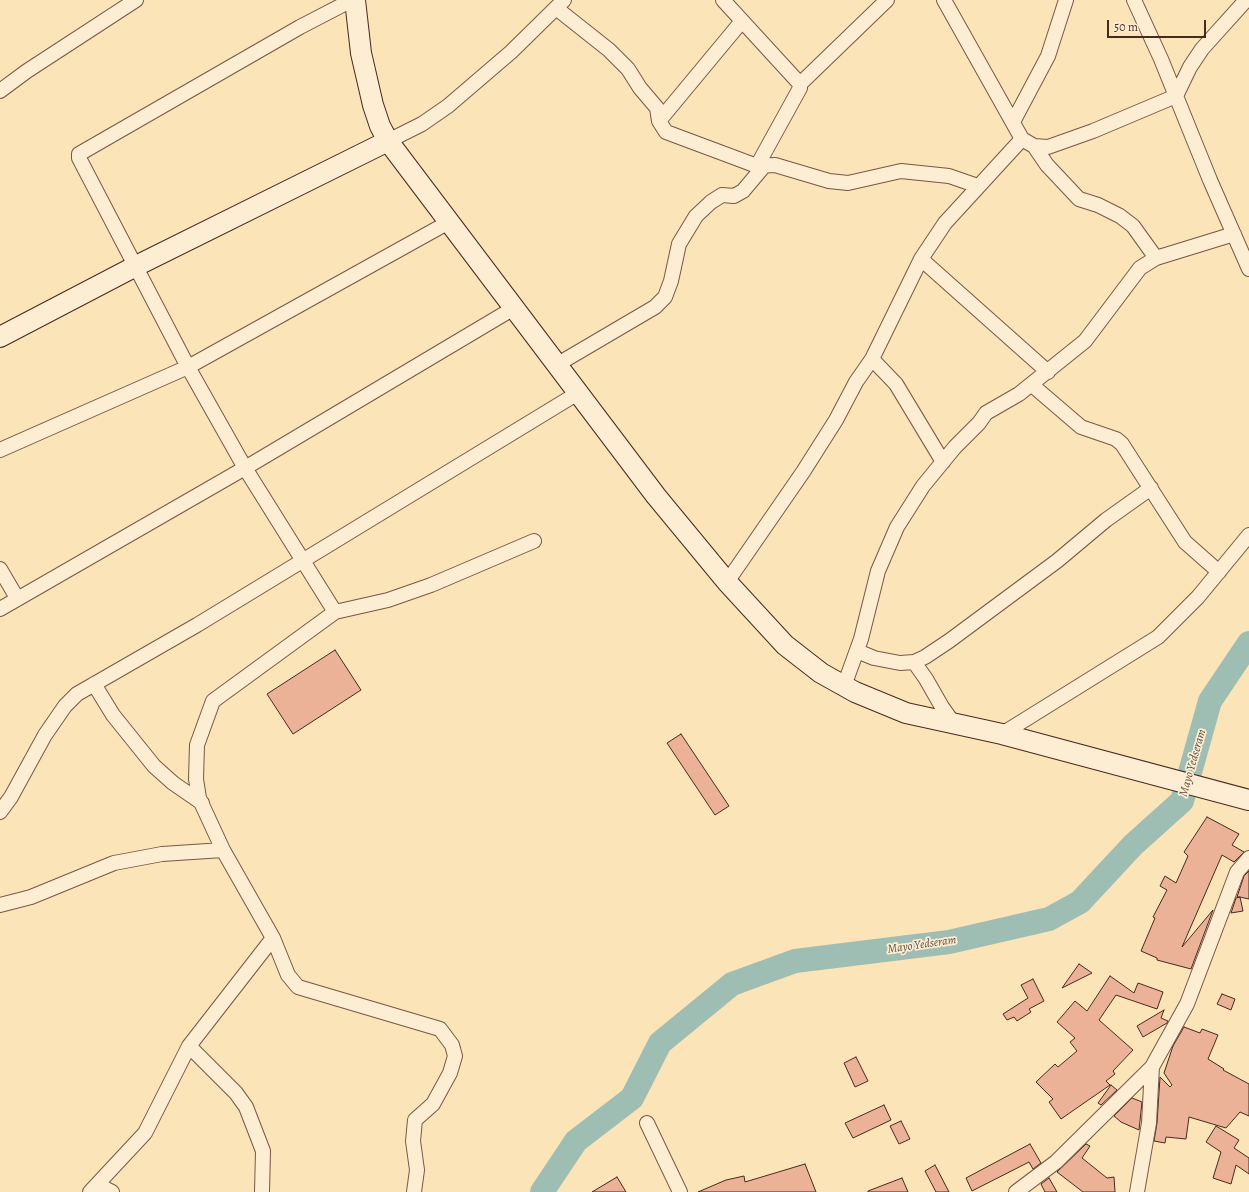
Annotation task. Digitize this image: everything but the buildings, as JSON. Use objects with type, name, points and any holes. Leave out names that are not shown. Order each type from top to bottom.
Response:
[{"type":"main road","points":[[355,0],[361,53],[380,126],[388,142],[558,364],[578,393],[656,496],[727,582],[785,645],[821,673],[844,686],[855,692],[906,712],[955,725],[1002,734],[1248,800]]},
{"type":"main road","points":[[0,337],[136,266],[388,142]]},
{"type":"street","points":[[0,91],[27,71],[136,0]]},
{"type":"street","points":[[336,612],[245,468],[188,367],[79,158],[79,154],[286,34],[352,0]]},
{"type":"street","points":[[723,0],[800,84]]},
{"type":"street","points":[[558,364],[655,307],[665,297],[671,281],[679,244],[696,216],[711,202],[722,195],[734,196],[743,191],[761,166],[800,88],[800,84],[887,0]]},
{"type":"street","points":[[944,0],[1013,122],[1028,143],[1079,199],[1098,205],[1120,216],[1133,226],[1156,258]]},
{"type":"street","points":[[1013,122],[1048,56],[1066,0]]},
{"type":"street","points":[[1134,0],[1249,269]]},
{"type":"street","points":[[1028,143],[1048,147],[1176,96],[1190,67],[1202,49],[1246,0]]},
{"type":"street","points":[[388,142],[422,124],[448,106],[511,52],[560,4],[628,70],[640,88],[657,108],[659,121],[666,132],[761,166],[775,165],[829,181],[848,183],[901,171],[949,176],[978,186]]},
{"type":"street","points":[[659,121],[742,21]]},
{"type":"street","points":[[727,582],[803,472],[872,359],[921,260],[945,222],[978,186],[1028,143]]},
{"type":"street","points":[[0,450],[188,367],[449,222]]},
{"type":"street","points":[[844,686],[857,651],[878,571],[897,527],[923,486],[979,423],[986,412],[1032,385],[1085,341],[1140,268],[1156,258],[1234,234]]},
{"type":"street","points":[[921,260],[1048,372]]},
{"type":"street","points":[[0,609],[245,468],[514,308]]},
{"type":"street","points":[[872,359],[896,384],[943,462]]},
{"type":"street","points":[[1032,385],[1081,427],[1116,438],[1122,444],[1185,542],[1219,572]]},
{"type":"street","points":[[0,812],[11,797],[45,735],[65,706],[76,694],[197,625],[578,393]]},
{"type":"street","points":[[857,651],[874,658],[900,663],[914,662],[949,642],[1057,561],[1106,520],[1151,488]]},
{"type":"street","points":[[1002,734],[1158,637],[1198,597],[1249,535]]},
{"type":"street","points":[[414,1192],[417,1170],[413,1141],[415,1120],[433,1104],[450,1073],[455,1056],[452,1045],[440,1028],[298,988],[288,975],[273,938],[223,850],[202,803],[196,779],[197,744],[213,701],[336,612],[388,600],[431,585],[534,542]]},
{"type":"street","points":[[0,568],[17,598]]},
{"type":"street","points":[[914,662],[942,708],[955,725]]},
{"type":"street","points":[[94,684],[113,715],[154,766],[173,783],[202,803]]},
{"type":"street","points":[[0,905],[31,897],[114,863],[162,854],[223,850]]},
{"type":"street","points":[[1016,1192],[1056,1162],[1152,1067],[1187,1004],[1236,872],[1249,858]]},
{"type":"street","points":[[94,1188],[146,1134],[188,1046],[273,938]]},
{"type":"street","points":[[188,1046],[236,1094],[246,1107],[263,1150],[262,1192]]},
{"type":"street","points":[[1137,1192],[1149,1122],[1152,1067]]},
{"type":"street","points":[[647,1123],[680,1192]]},
{"type":"street","points":[[94,1188],[112,1192]]},
{"type":"waterway","name":"Mayo Yedseram","points":[[542,1192],[576,1141],[632,1098],[660,1043],[732,984],[795,961],[949,942],[1049,919],[1080,902],[1133,845],[1182,801],[1210,701],[1249,643]]}]
